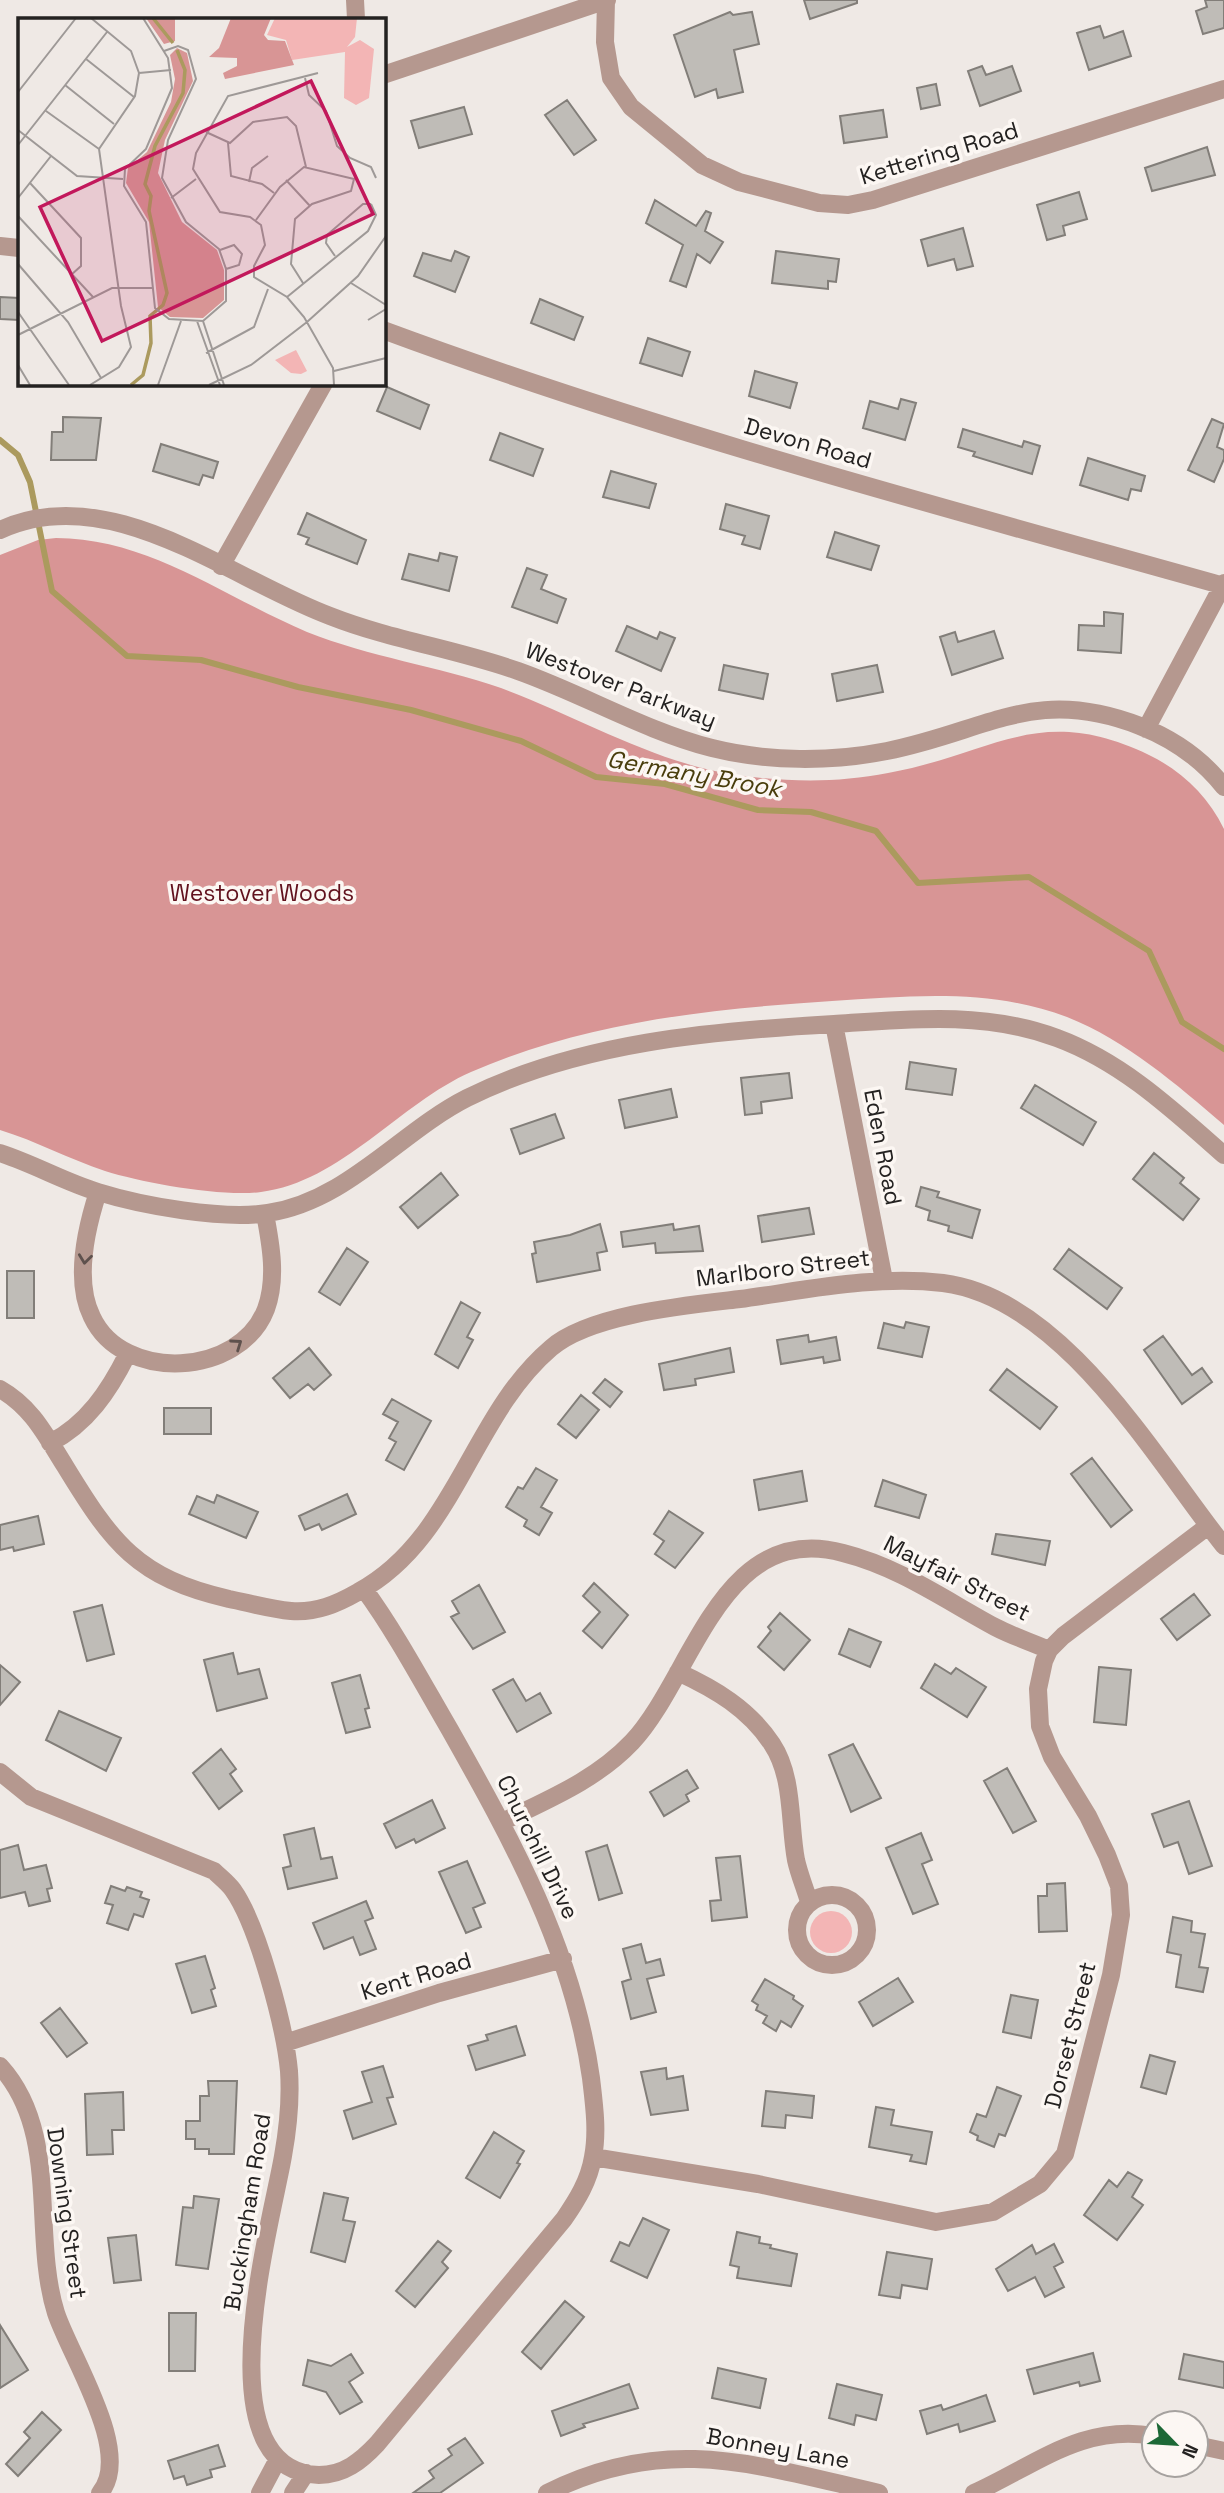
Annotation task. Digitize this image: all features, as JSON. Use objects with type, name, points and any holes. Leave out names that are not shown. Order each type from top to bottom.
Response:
[{"type":"street","points":[[355,0],[356,18]]},
{"type":"street","points":[[385,74],[606,0]]},
{"type":"street","name":"Kettering Road","points":[[606,0],[605,42],[611,78],[631,107],[702,165],[739,182],[819,203],[848,205],[873,200],[1224,89]]},
{"type":"street","points":[[0,246],[18,248]]},
{"type":"street","name":"Devon Road","points":[[385,331],[512,378],[672,430],[1224,585]]},
{"type":"street","points":[[221,566],[323,385]]},
{"type":"street","name":"Westover Parkway","points":[[5,528],[54,516],[104,519],[152,533],[350,624],[502,665],[687,740],[736,752],[798,758],[857,756],[909,746],[1010,715],[1051,708],[1092,711],[1146,729],[1186,750],[1224,787]]},
{"type":"street","points":[[1146,729],[1224,585]]},
{"type":"street","points":[[0,1153],[98,1192],[219,1214],[265,1214],[295,1207],[342,1183],[466,1099],[565,1062],[618,1048],[716,1034],[834,1024],[963,1019],[1015,1025],[1060,1038],[1138,1083],[1224,1155]]},
{"type":"street","name":"Eden Road","points":[[834,1024],[884,1280]]},
{"type":"street","points":[[98,1192],[88,1236],[83,1286],[91,1317],[98,1328],[127,1355],[157,1363],[191,1361],[228,1351],[253,1331],[266,1308],[272,1277],[265,1214]]},
{"type":"street","name":"Marlboro Street","points":[[364,1588],[388,1572],[421,1541],[514,1389],[553,1346],[601,1323],[627,1316],[884,1280],[946,1283],[973,1290],[1010,1308],[1058,1341],[1089,1370],[1224,1546]]},
{"type":"street","points":[[50,1443],[76,1427],[88,1415],[127,1355]]},
{"type":"street","points":[[0,1389],[28,1409],[108,1534],[149,1570],[172,1583],[193,1591],[293,1611],[314,1610],[338,1603],[364,1588]]},
{"type":"street","points":[[1049,1650],[1208,1526]]},
{"type":"street","name":"Mayfair Street","points":[[502,1822],[583,1783],[613,1761],[654,1717],[719,1602],[758,1564],[787,1552],[815,1549],[841,1552],[892,1568],[999,1629],[1049,1650]]},
{"type":"street","name":"Churchill Drive","points":[[292,2467],[332,2474],[344,2470],[377,2444],[564,2219],[583,2188],[593,2157],[595,2120],[589,2068],[578,2003],[563,1959],[502,1822],[390,1626],[364,1588]]},
{"type":"street","name":"Dorset Street","points":[[593,2157],[758,2184],[936,2222],[993,2212],[1040,2184],[1065,2154],[1111,1975],[1121,1915],[1119,1886],[1107,1855],[1088,1816],[1052,1757],[1040,1726],[1038,1689],[1049,1650]]},
{"type":"street","points":[[678,1672],[715,1689],[738,1705],[772,1744],[781,1765],[792,1816],[796,1861],[809,1902]]},
{"type":"street","name":"Buckingham Road","points":[[0,1772],[31,1797],[115,1834],[183,1857],[214,1871],[232,1888],[254,1936],[285,2043],[289,2072],[288,2124],[254,2314],[251,2363],[258,2422],[292,2467]]},
{"type":"street","points":[[832,1894],[855,1902],[867,1923],[867,1936],[855,1957],[834,1965],[823,1964],[804,1952],[796,1931],[802,1910],[809,1902],[832,1894]]},
{"type":"street","name":"Kent Road","points":[[285,2043],[439,1993],[563,1959]]},
{"type":"street","name":"Downing Street","points":[[0,2066],[23,2102],[34,2136],[43,2197],[47,2277],[56,2312],[107,2435],[111,2466],[103,2492]]},
{"type":"street","points":[[974,2493],[1064,2446],[1099,2435],[1127,2431],[1140,2433]]},
{"type":"street","name":"Bonney Lane","points":[[547,2493],[579,2477],[621,2465],[670,2457],[697,2457],[769,2468],[879,2493]]},
{"type":"street","points":[[260,2493],[292,2467]]},
{"type":"street","points":[[292,2467],[293,2493]]},
{"type":"shaded area","points":[[831,1911],[846,1917],[852,1932],[846,1947],[831,1953],[816,1947],[810,1932],[816,1917]]},
{"type":"green space","name":"Westover Woods","points":[[56,538],[90,541],[154,559],[307,632],[501,688],[647,750],[707,769],[775,779],[850,779],[925,765],[1017,737],[1046,732],[1077,733],[1111,740],[1161,761],[1202,795],[1224,829],[1224,1125],[1169,1079],[1130,1051],[1067,1017],[1009,1002],[921,996],[740,1008],[649,1021],[559,1041],[471,1072],[419,1102],[344,1158],[318,1173],[290,1185],[261,1192],[205,1191],[140,1180],[105,1171],[0,1130],[0,555],[38,540]]},
{"type":"building","points":[[804,0],[857,0],[857,3],[810,19]]},
{"type":"building","points":[[1205,0],[1224,0],[1224,28],[1203,34],[1196,11],[1207,7]]},
{"type":"building","points":[[730,12],[733,15],[752,12],[759,44],[734,50],[743,92],[718,98],[716,89],[695,97],[674,35]]},
{"type":"building","points":[[1100,26],[1104,38],[1123,31],[1131,56],[1089,70],[1077,33]]},
{"type":"building","points":[[982,66],[986,75],[1012,66],[1021,91],[980,106],[968,71]]},
{"type":"building","points":[[936,84],[940,105],[921,109],[917,88]]},
{"type":"building","points":[[567,100],[596,140],[574,155],[545,115]]},
{"type":"building","points":[[464,107],[472,134],[419,148],[411,121]]},
{"type":"building","points":[[883,110],[887,137],[844,143],[840,116]]},
{"type":"building","points":[[1207,147],[1215,175],[1152,191],[1145,168]]},
{"type":"building","points":[[1079,192],[1087,219],[1063,226],[1065,235],[1047,240],[1037,205]]},
{"type":"building","points":[[655,200],[696,226],[706,211],[711,213],[705,231],[723,242],[710,263],[697,254],[686,287],[670,281],[683,245],[646,223]]},
{"type":"building","points":[[963,228],[973,266],[957,270],[954,259],[928,266],[921,240]]},
{"type":"building","points":[[455,251],[469,257],[455,292],[414,276],[423,253],[451,261]]},
{"type":"building","points":[[776,251],[839,259],[836,282],[828,281],[828,289],[772,283]]},
{"type":"building","points":[[0,297],[18,298],[18,320],[0,319]]},
{"type":"building","points":[[540,299],[583,317],[574,340],[531,323]]},
{"type":"building","points":[[648,338],[690,352],[682,376],[640,363]]},
{"type":"building","points":[[755,371],[797,383],[790,408],[749,396]]},
{"type":"building","points":[[387,387],[429,405],[420,429],[377,411]]},
{"type":"building","points":[[901,399],[916,403],[905,440],[863,428],[870,401],[898,409]]},
{"type":"building","points":[[63,417],[101,418],[96,460],[51,460],[52,432],[63,432]]},
{"type":"building","points":[[1212,419],[1224,424],[1217,447],[1224,450],[1224,459],[1214,482],[1188,470]]},
{"type":"building","points":[[963,429],[1022,447],[1024,441],[1040,446],[1032,474],[973,456],[975,452],[958,447]]},
{"type":"building","points":[[500,433],[543,449],[533,476],[490,460]]},
{"type":"building","points":[[161,444],[218,462],[213,478],[203,475],[199,485],[153,471]]},
{"type":"building","points":[[1088,458],[1145,476],[1141,491],[1131,489],[1128,500],[1080,485]]},
{"type":"building","points":[[611,471],[656,484],[649,508],[603,497]]},
{"type":"building","points":[[726,504],[769,516],[760,549],[742,544],[745,536],[720,529]]},
{"type":"building","points":[[307,513],[366,540],[357,564],[306,544],[309,538],[298,534]]},
{"type":"building","points":[[835,532],[879,546],[871,570],[827,557]]},
{"type":"building","points":[[440,553],[457,557],[449,591],[402,579],[409,554],[438,561]]},
{"type":"building","points":[[527,568],[547,575],[541,589],[566,599],[557,623],[512,607]]},
{"type":"building","points":[[1104,612],[1123,614],[1121,653],[1078,650],[1079,625],[1104,626]]},
{"type":"building","points":[[627,626],[657,639],[660,632],[675,638],[661,671],[616,651]]},
{"type":"building","points":[[994,631],[1003,658],[952,675],[940,637],[955,632],[958,642]]},
{"type":"building","points":[[724,665],[768,674],[763,699],[719,690]]},
{"type":"building","points":[[877,665],[883,692],[837,701],[832,674]]},
{"type":"building","points":[[910,1062],[956,1069],[952,1095],[906,1089]]},
{"type":"building","points":[[789,1073],[792,1098],[761,1102],[762,1113],[745,1115],[741,1078]]},
{"type":"building","points":[[1035,1085],[1096,1122],[1083,1145],[1021,1108]]},
{"type":"building","points":[[671,1089],[677,1117],[625,1128],[619,1100]]},
{"type":"building","points":[[555,1114],[564,1138],[520,1154],[511,1129]]},
{"type":"building","points":[[1154,1153],[1184,1178],[1180,1183],[1199,1199],[1183,1220],[1133,1179]]},
{"type":"building","points":[[441,1173],[458,1195],[418,1228],[400,1207]]},
{"type":"building","points":[[921,1187],[939,1192],[937,1197],[980,1210],[972,1238],[948,1231],[949,1226],[928,1220],[930,1211],[916,1206]]},
{"type":"building","points":[[809,1208],[814,1234],[762,1242],[758,1216]]},
{"type":"building","points":[[600,1224],[607,1251],[597,1253],[600,1270],[537,1282],[532,1254],[536,1253],[534,1242],[570,1235]]},
{"type":"building","points":[[673,1224],[674,1230],[699,1226],[703,1251],[656,1253],[655,1243],[623,1247],[621,1232]]},
{"type":"building","points":[[347,1248],[368,1262],[340,1305],[319,1292]]},
{"type":"building","points":[[1069,1249],[1122,1288],[1107,1309],[1054,1269]]},
{"type":"building","points":[[7,1271],[34,1271],[34,1318],[7,1318]]},
{"type":"building","points":[[461,1302],[480,1313],[467,1337],[473,1340],[458,1368],[435,1354]]},
{"type":"building","points":[[906,1322],[929,1327],[922,1357],[878,1348],[884,1323],[904,1328]]},
{"type":"building","points":[[808,1335],[809,1342],[836,1337],[840,1360],[824,1363],[823,1357],[781,1364],[777,1340]]},
{"type":"building","points":[[1163,1336],[1192,1375],[1202,1368],[1212,1382],[1182,1404],[1144,1350]]},
{"type":"building","points":[[309,1348],[331,1375],[314,1390],[308,1384],[290,1398],[273,1378]]},
{"type":"building","points":[[730,1348],[734,1372],[695,1379],[696,1385],[664,1390],[659,1364]]},
{"type":"building","points":[[1007,1369],[1057,1407],[1040,1429],[990,1390]]},
{"type":"building","points":[[605,1379],[622,1392],[610,1407],[593,1393]]},
{"type":"building","points":[[581,1395],[599,1410],[576,1438],[558,1424]]},
{"type":"building","points":[[392,1399],[431,1421],[404,1470],[386,1460],[396,1442],[389,1438],[398,1422],[383,1414]]},
{"type":"building","points":[[164,1408],[211,1408],[211,1434],[164,1434]]},
{"type":"building","points":[[1092,1458],[1132,1510],[1111,1527],[1071,1474]]},
{"type":"building","points":[[536,1468],[557,1480],[541,1507],[552,1513],[539,1535],[524,1526],[527,1520],[506,1507],[518,1487],[523,1489]]},
{"type":"building","points":[[802,1471],[807,1501],[759,1510],[754,1480]]},
{"type":"building","points":[[883,1480],[926,1495],[919,1518],[875,1506]]},
{"type":"building","points":[[347,1494],[356,1514],[322,1530],[319,1524],[305,1530],[299,1516]]},
{"type":"building","points":[[217,1495],[258,1512],[246,1538],[189,1514],[197,1496],[214,1503]]},
{"type":"building","points":[[669,1511],[703,1533],[675,1568],[655,1554],[664,1541],[654,1534]]},
{"type":"building","points":[[38,1516],[44,1544],[14,1551],[13,1547],[0,1550],[0,1525]]},
{"type":"building","points":[[996,1534],[1050,1541],[1045,1565],[992,1554]]},
{"type":"building","points":[[594,1583],[628,1615],[602,1648],[583,1631],[600,1612],[583,1596]]},
{"type":"building","points":[[479,1585],[505,1632],[473,1649],[451,1617],[459,1613],[452,1601]]},
{"type":"building","points":[[1194,1594],[1210,1615],[1177,1640],[1161,1619]]},
{"type":"building","points":[[102,1605],[114,1654],[87,1661],[74,1612]]},
{"type":"building","points":[[780,1613],[810,1640],[784,1670],[758,1647],[771,1631],[768,1627]]},
{"type":"building","points":[[849,1629],[881,1642],[870,1667],[839,1654]]},
{"type":"building","points":[[233,1653],[238,1674],[259,1669],[267,1698],[217,1711],[204,1660]]},
{"type":"building","points":[[935,1664],[951,1674],[956,1668],[986,1687],[967,1717],[921,1688]]},
{"type":"building","points":[[0,1665],[20,1682],[0,1705]]},
{"type":"building","points":[[1099,1667],[1131,1670],[1126,1725],[1094,1722]]},
{"type":"building","points":[[360,1675],[369,1708],[365,1709],[370,1727],[346,1733],[332,1683]]},
{"type":"building","points":[[513,1679],[526,1701],[540,1693],[551,1713],[517,1732],[493,1690]]},
{"type":"building","points":[[59,1711],[121,1738],[106,1771],[46,1740]]},
{"type":"building","points":[[853,1744],[881,1798],[851,1812],[829,1755]]},
{"type":"building","points":[[221,1749],[236,1769],[230,1774],[242,1791],[219,1809],[193,1773]]},
{"type":"building","points":[[1007,1768],[1036,1821],[1013,1833],[984,1781]]},
{"type":"building","points":[[687,1770],[698,1788],[686,1795],[689,1801],[664,1816],[650,1792]]},
{"type":"building","points":[[432,1800],[445,1828],[416,1843],[414,1839],[396,1848],[384,1824]]},
{"type":"building","points":[[1189,1801],[1212,1866],[1189,1874],[1178,1842],[1164,1847],[1152,1814]]},
{"type":"building","points":[[314,1828],[321,1859],[332,1857],[337,1878],[288,1889],[283,1868],[291,1866],[284,1835]]},
{"type":"building","points":[[921,1833],[932,1860],[922,1864],[938,1904],[913,1914],[886,1848]]},
{"type":"building","points":[[18,1845],[24,1870],[46,1865],[52,1888],[47,1889],[50,1901],[29,1906],[25,1892],[0,1898],[0,1850]]},
{"type":"building","points":[[607,1845],[622,1893],[599,1900],[586,1852]]},
{"type":"building","points":[[740,1856],[747,1917],[712,1921],[710,1901],[721,1900],[716,1858]]},
{"type":"building","points":[[467,1861],[485,1903],[473,1908],[481,1927],[466,1933],[439,1872]]},
{"type":"building","points":[[1065,1883],[1067,1931],[1039,1932],[1038,1896],[1047,1896],[1047,1884]]},
{"type":"building","points":[[111,1886],[125,1891],[127,1887],[142,1892],[140,1897],[149,1900],[143,1917],[134,1914],[128,1930],[107,1923],[113,1905],[105,1903]]},
{"type":"building","points":[[366,1901],[373,1918],[365,1921],[376,1949],[360,1955],[353,1937],[324,1949],[313,1923]]},
{"type":"building","points":[[1173,1917],[1192,1921],[1191,1932],[1205,1934],[1199,1967],[1208,1968],[1203,1992],[1176,1987],[1181,1955],[1167,1952]]},
{"type":"building","points":[[641,1944],[646,1963],[660,1959],[664,1975],[647,1979],[656,2012],[631,2019],[622,1982],[631,1979],[623,1949]]},
{"type":"building","points":[[205,1956],[215,1988],[211,1990],[216,2006],[192,2013],[176,1964]]},
{"type":"building","points":[[898,1978],[913,2002],[873,2026],[859,2002]]},
{"type":"building","points":[[765,1979],[794,1996],[793,1999],[803,2006],[791,2027],[781,2021],[776,2031],[763,2023],[767,2016],[756,2010],[758,2005],[752,2001]]},
{"type":"building","points":[[1011,1995],[1038,2000],[1031,2038],[1003,2032]]},
{"type":"building","points":[[60,2008],[87,2043],[67,2057],[41,2023]]},
{"type":"building","points":[[516,2026],[525,2055],[476,2070],[468,2046],[488,2040],[486,2035]]},
{"type":"building","points":[[1150,2055],[1175,2062],[1166,2094],[1141,2087]]},
{"type":"building","points":[[383,2066],[393,2097],[387,2098],[396,2124],[353,2139],[344,2111],[372,2102],[362,2072]]},
{"type":"building","points":[[666,2068],[667,2079],[683,2076],[688,2110],[651,2115],[641,2072]]},
{"type":"building","points":[[208,2081],[237,2081],[234,2154],[209,2154],[209,2149],[195,2149],[195,2139],[186,2139],[186,2121],[200,2121],[200,2096],[209,2096]]},
{"type":"building","points":[[997,2087],[1021,2096],[1005,2136],[999,2134],[994,2147],[977,2140],[978,2136],[970,2132],[977,2114],[986,2117]]},
{"type":"building","points":[[766,2091],[814,2096],[812,2118],[786,2115],[785,2128],[762,2126]]},
{"type":"building","points":[[123,2092],[124,2130],[112,2130],[113,2154],[87,2155],[85,2094]]},
{"type":"building","points":[[876,2107],[894,2110],[891,2125],[932,2132],[926,2164],[910,2161],[912,2155],[869,2147]]},
{"type":"building","points":[[494,2132],[524,2151],[517,2163],[520,2164],[500,2198],[466,2178]]},
{"type":"building","points":[[1128,2172],[1142,2180],[1132,2197],[1143,2205],[1117,2240],[1084,2215],[1109,2180],[1117,2187]]},
{"type":"building","points":[[324,2193],[348,2198],[343,2220],[355,2222],[345,2262],[311,2252]]},
{"type":"building","points":[[194,2196],[219,2199],[208,2269],[176,2265],[183,2207],[193,2208]]},
{"type":"building","points":[[643,2218],[669,2230],[647,2278],[611,2261],[620,2242],[629,2246]]},
{"type":"building","points":[[737,2232],[760,2237],[759,2243],[771,2245],[770,2248],[797,2254],[791,2286],[737,2278],[739,2267],[730,2265]]},
{"type":"building","points":[[136,2235],[141,2280],[114,2283],[108,2238]]},
{"type":"building","points":[[438,2241],[451,2251],[442,2262],[448,2268],[415,2307],[396,2291]]},
{"type":"building","points":[[1054,2244],[1063,2262],[1054,2267],[1064,2287],[1045,2297],[1035,2277],[1008,2291],[996,2269],[1032,2245],[1036,2254]]},
{"type":"building","points":[[887,2252],[932,2259],[927,2289],[902,2285],[900,2298],[879,2295]]},
{"type":"building","points":[[565,2301],[584,2317],[541,2369],[522,2352]]},
{"type":"building","points":[[169,2313],[196,2313],[195,2371],[169,2371]]},
{"type":"building","points":[[0,2325],[28,2370],[0,2388]]},
{"type":"building","points":[[1093,2353],[1100,2381],[1080,2386],[1079,2382],[1034,2394],[1027,2370]]},
{"type":"building","points":[[351,2354],[363,2373],[349,2382],[362,2402],[340,2414],[326,2392],[303,2385],[308,2360],[331,2366]]},
{"type":"building","points":[[1184,2354],[1224,2362],[1224,2388],[1179,2379]]},
{"type":"building","points":[[718,2368],[766,2379],[760,2408],[712,2398]]},
{"type":"building","points":[[629,2384],[638,2408],[583,2424],[585,2427],[561,2436],[552,2411]]},
{"type":"building","points":[[837,2384],[882,2395],[876,2420],[856,2415],[854,2425],[829,2418]]},
{"type":"building","points":[[986,2395],[995,2421],[960,2432],[958,2424],[927,2434],[920,2411],[941,2405],[943,2410]]},
{"type":"building","points":[[42,2412],[61,2430],[18,2476],[6,2464],[30,2438],[24,2432]]},
{"type":"building","points":[[465,2438],[483,2463],[440,2493],[413,2493],[434,2478],[429,2471],[452,2455],[448,2449]]},
{"type":"building","points":[[218,2445],[225,2466],[210,2470],[212,2477],[187,2485],[184,2476],[174,2479],[168,2461]]},
{"type":"waterway","name":"Germany Brook","points":[[0,440],[18,455],[30,482],[52,591],[127,656],[201,660],[298,687],[411,710],[521,741],[596,777],[665,784],[758,810],[811,812],[876,831],[918,883],[1029,877],[1149,951],[1182,1022],[1224,1049]]}]
